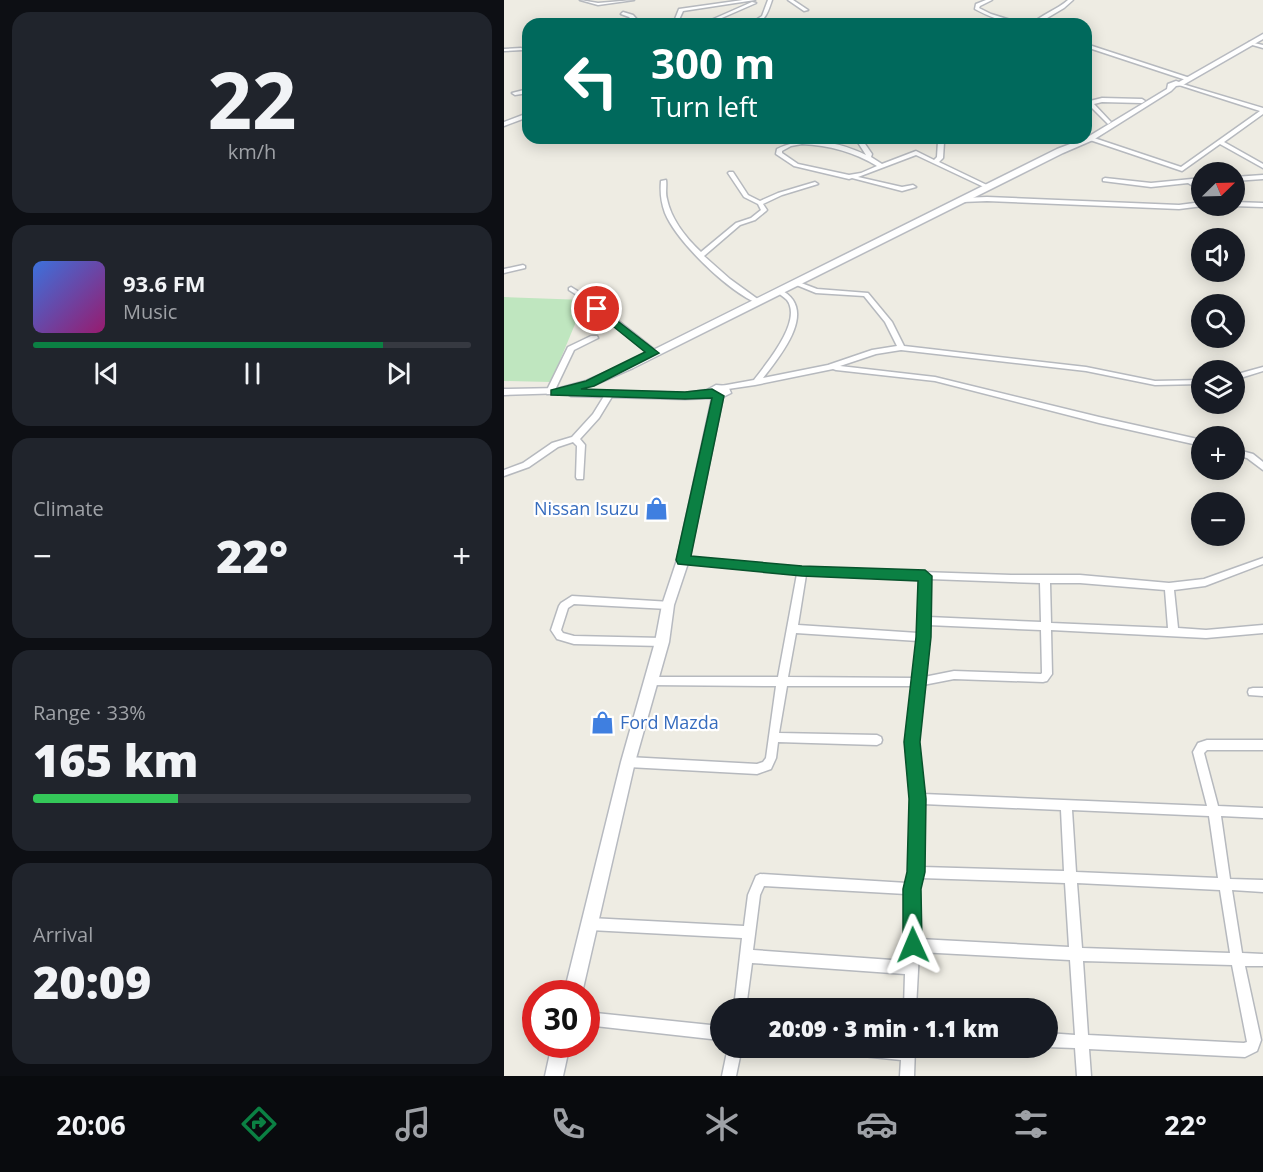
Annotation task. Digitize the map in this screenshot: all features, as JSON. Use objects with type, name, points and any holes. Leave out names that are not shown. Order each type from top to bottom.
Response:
[{"type":"street","points":[[582,0],[598,4],[632,0]]},
{"type":"street","points":[[678,18],[681,10],[754,0]]},
{"type":"street","points":[[718,18],[752,4],[754,0]]},
{"type":"street","points":[[762,18],[769,0],[776,0]]},
{"type":"street","points":[[790,0],[806,10]]},
{"type":"street","points":[[990,0],[977,8],[1000,18]]},
{"type":"street","points":[[1041,18],[1066,6],[1071,0]]},
{"type":"street","points":[[623,13],[634,18]]},
{"type":"street","points":[[1106,125],[1142,101],[1188,79],[1263,36]]},
{"type":"street","points":[[1251,43],[1263,47]]},
{"type":"street","points":[[1092,47],[1188,79]]},
{"type":"street","points":[[504,50],[521,49]]},
{"type":"street","points":[[1178,83],[1263,111]]},
{"type":"street","points":[[1092,133],[1178,83]]},
{"type":"street","points":[[515,93],[522,92]]},
{"type":"street","points":[[1092,103],[1102,100],[1142,101]]},
{"type":"street","points":[[1092,109],[1106,125]]},
{"type":"street","points":[[1092,138],[1180,169],[1187,167],[1263,111]]},
{"type":"street","points":[[504,124],[522,117]]},
{"type":"street","points":[[1220,142],[1263,166]]},
{"type":"street","points":[[786,144],[779,150],[779,154],[796,165],[902,189],[913,187]]},
{"type":"street","points":[[819,144],[840,147],[868,157],[881,166]]},
{"type":"street","points":[[862,144],[869,154],[868,157]]},
{"type":"street","points":[[935,162],[940,158],[941,144]]},
{"type":"street","points":[[1060,151],[1071,144]]},
{"type":"street","points":[[552,392],[590,383],[653,353],[1073,144]]},
{"type":"street","points":[[849,177],[916,153],[988,187]]},
{"type":"street","points":[[700,256],[738,224],[753,219],[763,211],[764,208],[760,203],[746,195],[731,173]]},
{"type":"street","points":[[1245,178],[1263,177]]},
{"type":"street","points":[[1105,180],[1151,185],[1189,181]]},
{"type":"street","points":[[664,181],[662,192],[669,213],[684,237],[730,285],[757,301]]},
{"type":"street","points":[[760,203],[780,194],[816,184]]},
{"type":"street","points":[[962,200],[987,199],[1179,207],[1191,205]]},
{"type":"street","points":[[1245,204],[1263,205]]},
{"type":"street","points":[[504,270],[523,267]]},
{"type":"street","points":[[796,283],[816,291],[866,294],[888,322],[901,348]]},
{"type":"street","points":[[571,289],[591,301],[653,353]]},
{"type":"street","points":[[755,383],[781,349],[792,326],[792,302],[788,295],[779,291]]},
{"type":"street","points":[[552,392],[571,350],[594,338]]},
{"type":"street","points":[[504,392],[685,396],[718,392],[830,367],[875,352],[901,348],[1086,369],[1155,383],[1191,382]]},
{"type":"street","points":[[830,367],[935,379],[1191,441]]},
{"type":"street","points":[[1245,375],[1263,369]]},
{"type":"street","points":[[576,980],[628,762],[662,642],[668,605],[683,560],[718,392]]},
{"type":"street","points":[[504,473],[526,465],[555,445],[575,439],[596,416],[609,395]]},
{"type":"street","points":[[575,439],[581,445],[580,477]]},
{"type":"street","points":[[1245,455],[1263,467]]},
{"type":"street","points":[[683,560],[802,571],[1080,579],[1169,587],[1205,582],[1262,561]]},
{"type":"street","points":[[628,762],[764,768],[769,764],[781,680],[794,630],[802,571]]},
{"type":"street","points":[[910,998],[912,889],[916,872],[918,799],[912,742],[923,637],[925,576]]},
{"type":"street","points":[[650,681],[919,682],[954,675],[1043,678],[1047,674],[1045,579]]},
{"type":"street","points":[[1169,587],[1173,632]]},
{"type":"street","points":[[662,642],[574,640],[560,636],[556,630],[564,606],[572,600],[668,605]]},
{"type":"street","points":[[924,621],[1206,634],[1263,629]]},
{"type":"street","points":[[794,630],[923,637]]},
{"type":"street","points":[[773,737],[876,740]]},
{"type":"street","points":[[1058,1041],[1250,1048],[1254,1040],[1238,959],[1214,811],[1198,756],[1199,748],[1207,745],[1263,745]]},
{"type":"street","points":[[918,799],[1263,813]]},
{"type":"street","points":[[1066,804],[1084,1076]]},
{"type":"street","points":[[916,872],[1263,886]]},
{"type":"street","points":[[741,998],[757,884],[765,879],[912,889]]},
{"type":"street","points":[[590,924],[749,932]]},
{"type":"street","points":[[913,945],[1075,954],[1263,960]]},
{"type":"street","points":[[746,956],[912,968]]},
{"type":"street","points":[[600,1020],[710,1032]]},
{"type":"street","points":[[554,1076],[558,1058]]},
{"type":"street","points":[[729,1076],[733,1058]]},
{"type":"street","points":[[907,1076],[908,1058]]},
{"type":"green space","points":[[504,297],[585,300],[551,382],[504,381]]},
{"type":"place","name":"Nissan Isuzu","points":[[657,508]]},
{"type":"place","name":"Ford Mazda","points":[[602,722]]},
{"type":"route","points":[[597,309],[653,353],[590,383],[555,393],[685,396],[712,393],[718,396],[683,560],[802,571],[925,576],[923,637],[912,742],[918,799],[916,872],[912,889],[913,945]]}]
